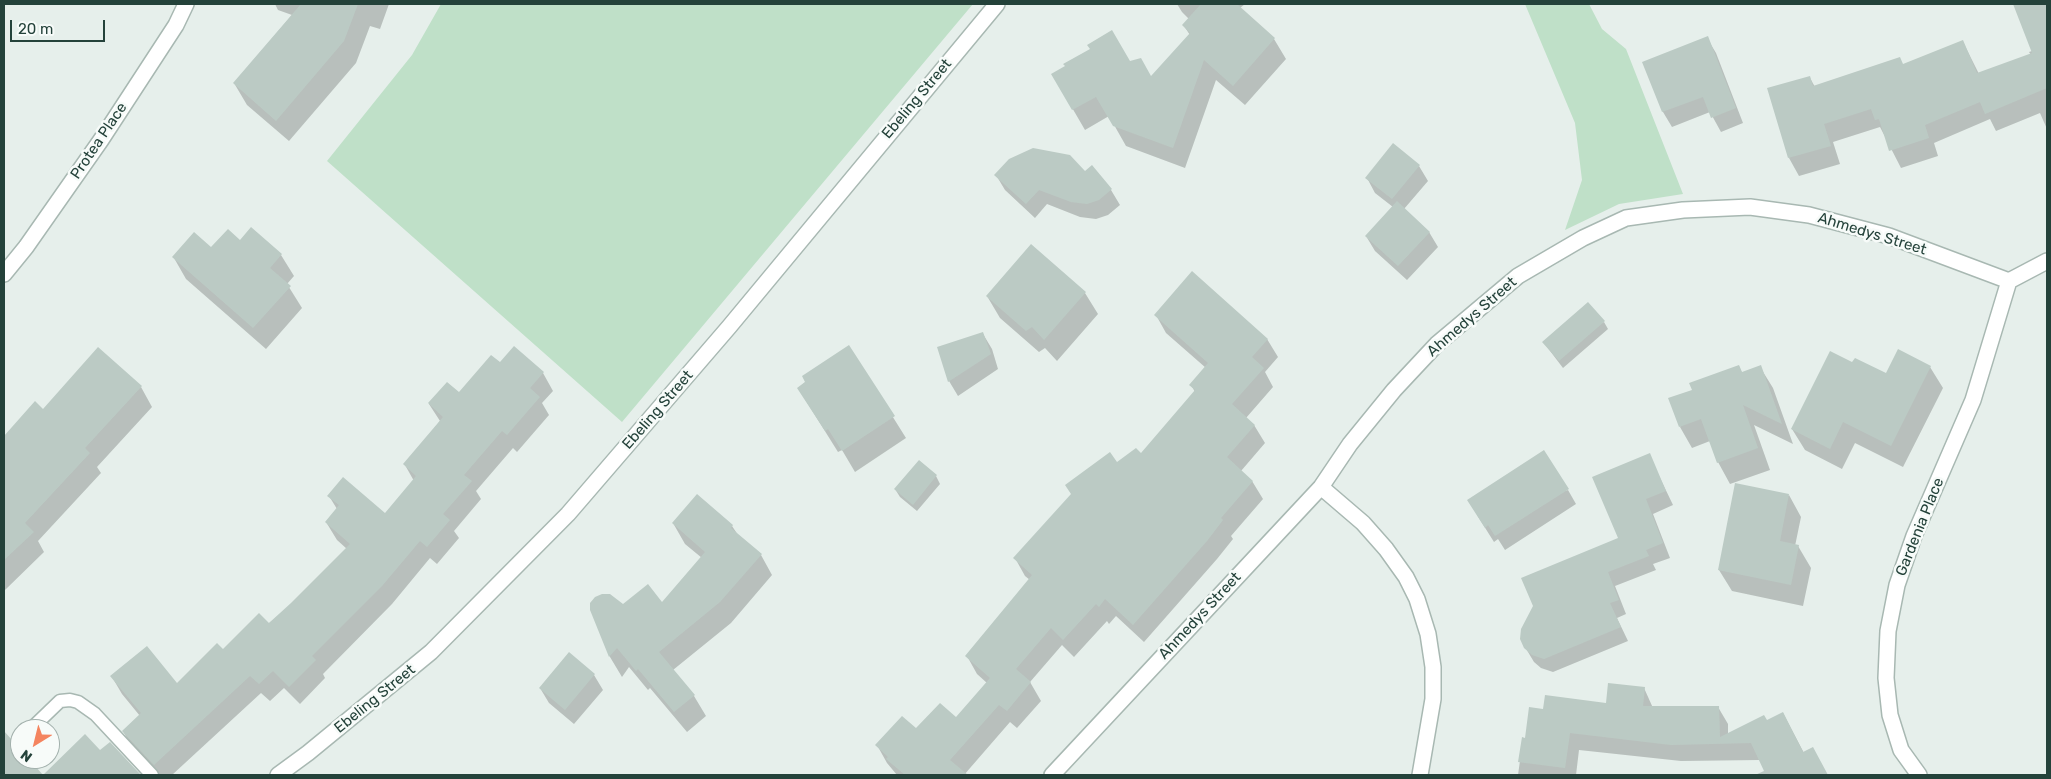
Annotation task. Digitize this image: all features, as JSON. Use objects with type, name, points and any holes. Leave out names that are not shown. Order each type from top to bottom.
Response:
[{"type":"street","name":"Protea Place","points":[[4,274],[26,247],[101,140],[176,25],[186,4]]},
{"type":"street","name":"Ebeling Street","points":[[278,775],[308,754],[432,652],[568,514],[729,327],[997,4]]},
{"type":"street","name":"Ahmedys Street","points":[[1052,775],[1321,487],[1350,444],[1394,390],[1437,344],[1518,276],[1583,238],[1626,218],[1684,210],[1750,207],[1809,215],[1889,236],[2009,281]]},
{"type":"street","points":[[2009,281],[2047,261]]},
{"type":"street","name":"Gardenia Place","points":[[1918,775],[1901,750],[1890,715],[1886,678],[1888,631],[1897,585],[1914,536],[1973,400],[2009,281]]},
{"type":"street","points":[[1321,487],[1363,523],[1386,548],[1406,577],[1416,598],[1428,634],[1433,668],[1433,699],[1420,775]]},
{"type":"lane","points":[[41,719],[60,701],[70,700],[78,702],[95,714],[152,775]]},
{"type":"green space","points":[[441,4],[973,4],[622,422],[327,161],[412,55]]},
{"type":"green space","points":[[1525,4],[1589,4],[1602,29],[1626,49],[1683,194],[1619,204],[1565,230],[1582,180],[1575,123]]},
{"type":"building","points":[[301,4],[358,4],[344,41],[276,121],[233,83]]},
{"type":"building","points":[[1201,4],[1237,4],[1275,38],[1233,86],[1204,60],[1173,148],[1113,126],[1096,97],[1072,110],[1051,74],[1065,66],[1063,64],[1090,49],[1087,45],[1112,30],[1130,61],[1141,58],[1151,76],[1190,33],[1182,25]]},
{"type":"building","points":[[2013,4],[2047,4],[2047,88],[1985,114],[1980,102],[1925,125],[1929,138],[1889,151],[1879,119],[1875,120],[1871,109],[1824,124],[1831,146],[1788,158],[1767,88],[1810,76],[1813,86],[1900,57],[1903,64],[1963,40],[1977,73],[2032,53]]},
{"type":"building","points":[[1708,36],[1736,108],[1711,118],[1703,97],[1662,112],[1642,62]]},
{"type":"building","points":[[1393,143],[1420,165],[1392,199],[1365,178]]},
{"type":"building","points":[[1033,148],[1070,155],[1085,171],[1092,165],[1112,189],[1099,200],[1087,204],[1071,202],[1039,190],[1026,204],[994,175],[1009,159]]},
{"type":"building","points":[[1397,201],[1430,232],[1398,266],[1365,236]]},
{"type":"building","points":[[251,227],[282,254],[270,268],[291,286],[253,328],[172,257],[194,232],[211,247],[228,229],[240,240]]},
{"type":"building","points":[[1031,244],[1086,292],[1044,340],[1032,327],[1026,331],[986,296]]},
{"type":"building","points":[[1192,271],[1268,339],[1252,357],[1264,368],[1232,404],[1255,425],[1227,457],[1253,481],[1221,518],[1223,520],[1207,541],[1133,625],[1105,599],[1099,607],[1096,604],[1063,640],[1051,628],[1016,669],[1031,682],[1007,711],[999,705],[950,760],[968,775],[905,775],[886,759],[888,757],[875,745],[902,716],[916,728],[940,703],[956,717],[990,678],[965,656],[1032,575],[1013,558],[1071,494],[1065,485],[1110,452],[1117,462],[1136,448],[1141,453],[1195,390],[1189,385],[1208,363],[1154,315]]},
{"type":"building","points":[[1588,302],[1605,321],[1559,361],[1542,342]]},
{"type":"building","points":[[983,332],[991,354],[948,382],[937,347]]},
{"type":"building","points":[[849,345],[895,416],[842,451],[828,429],[825,431],[797,388],[805,382],[802,376]]},
{"type":"building","points":[[514,346],[544,372],[530,388],[540,397],[507,435],[502,431],[464,475],[472,481],[443,514],[450,520],[427,547],[420,541],[382,586],[312,656],[316,660],[289,687],[273,671],[259,684],[250,676],[154,765],[122,731],[141,713],[110,676],[147,646],[177,683],[217,643],[223,649],[259,613],[269,623],[350,544],[325,522],[339,505],[327,496],[343,477],[385,513],[416,476],[403,464],[443,417],[428,403],[447,382],[459,392],[491,355],[500,362]]},
{"type":"building","points":[[98,347],[142,386],[85,448],[90,453],[25,523],[34,532],[4,560],[4,436],[35,401],[43,409]]},
{"type":"building","points":[[1898,349],[1931,366],[1891,446],[1843,422],[1830,449],[1791,429],[1830,351],[1852,362],[1855,358],[1886,373]]},
{"type":"building","points":[[1739,365],[1742,372],[1761,365],[1782,424],[1743,405],[1758,448],[1717,463],[1701,419],[1679,427],[1668,398],[1692,390],[1689,383]]},
{"type":"building","points":[[1544,450],[1569,489],[1495,536],[1488,525],[1485,528],[1467,500]]},
{"type":"building","points":[[1650,453],[1666,491],[1646,499],[1663,543],[1646,550],[1649,556],[1608,572],[1619,600],[1610,603],[1621,627],[1544,659],[1532,655],[1524,648],[1520,639],[1521,629],[1533,606],[1521,578],[1618,538],[1592,477]]},
{"type":"building","points":[[919,460],[937,475],[913,505],[894,489]]},
{"type":"building","points":[[1735,483],[1789,494],[1780,541],[1799,545],[1791,585],[1718,570]]},
{"type":"building","points":[[697,494],[733,525],[731,528],[762,554],[720,602],[659,652],[695,695],[674,712],[638,669],[636,671],[617,648],[609,657],[590,610],[590,603],[595,597],[602,594],[610,594],[623,604],[648,584],[662,602],[705,552],[672,523]]},
{"type":"building","points":[[569,652],[595,674],[565,710],[539,688]]},
{"type":"building","points":[[1608,683],[1645,687],[1643,706],[1719,706],[1720,737],[1764,715],[1767,720],[1783,712],[1803,752],[1813,747],[1828,775],[1755,775],[1764,771],[1751,743],[1671,745],[1570,733],[1565,768],[1518,762],[1522,737],[1525,738],[1529,707],[1543,709],[1545,695],[1606,703]]},
{"type":"building","points":[[4,731],[10,738],[10,769],[38,769],[43,775],[4,775]]},
{"type":"building","points":[[85,734],[100,750],[110,742],[141,775],[43,775],[49,769],[60,769],[60,758]]}]
